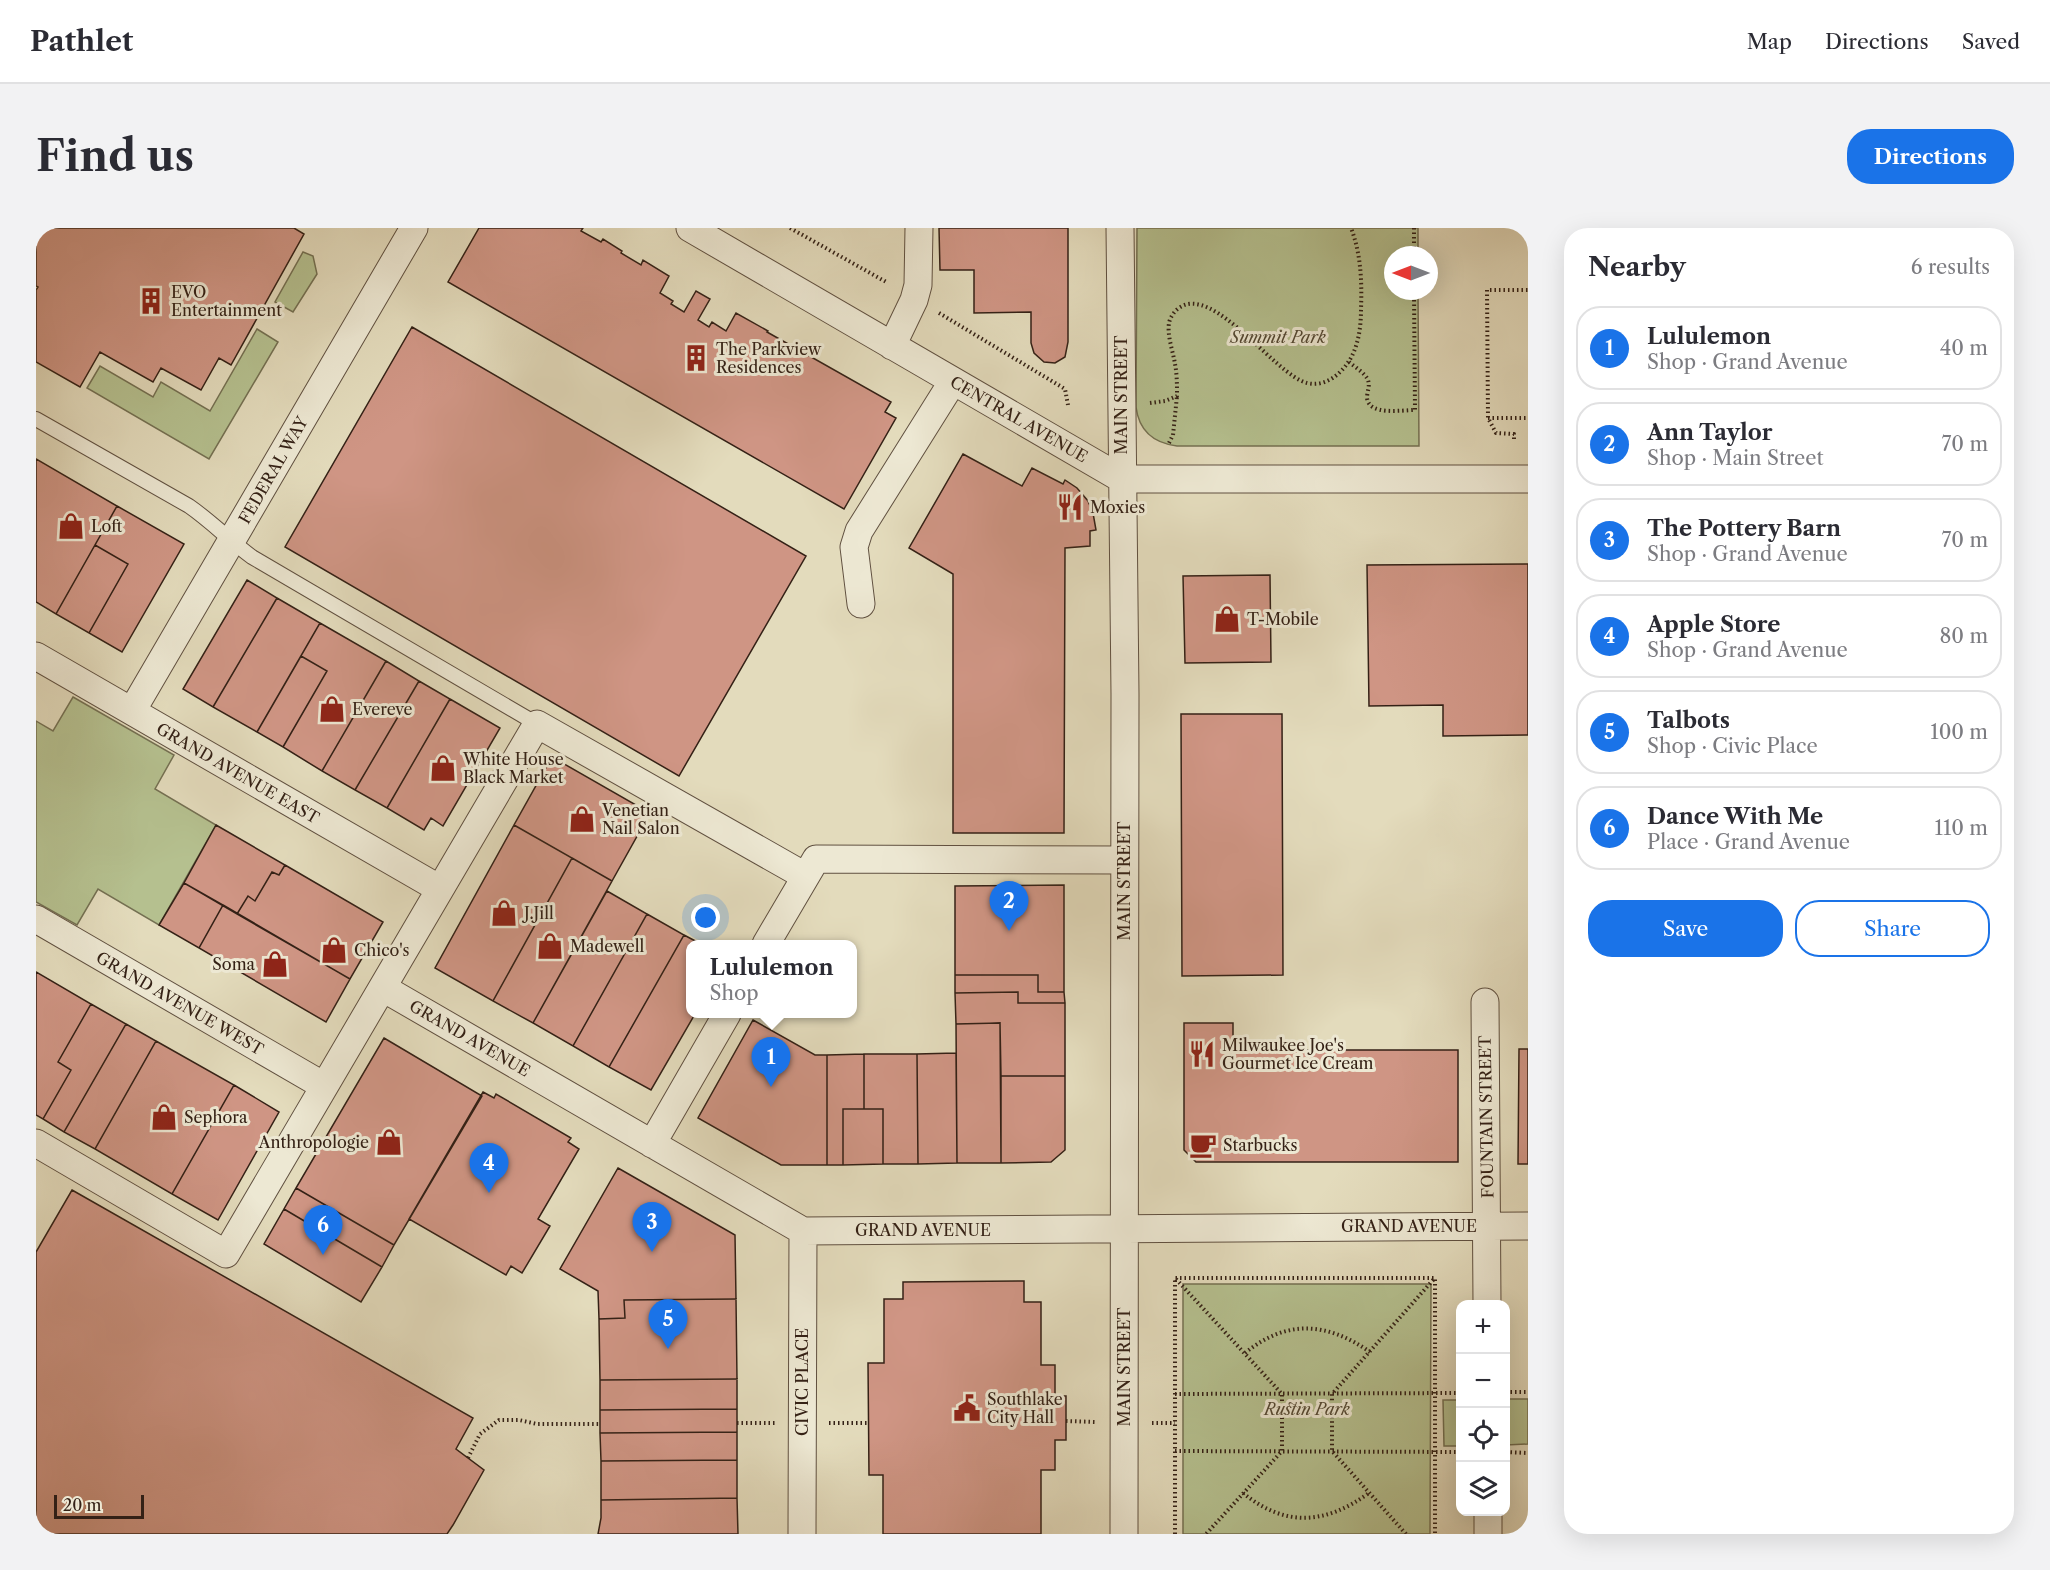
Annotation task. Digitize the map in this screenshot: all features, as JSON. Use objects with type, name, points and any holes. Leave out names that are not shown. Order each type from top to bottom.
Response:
[{"type":"street","name":"FEDERAL WAY","points":[[132,711],[414,228]]},
{"type":"street","name":"CENTRAL AVENUE","points":[[690,228],[1122,478],[1528,479]]},
{"type":"street","points":[[892,346],[918,285],[920,228]]},
{"type":"street","name":"MAIN STREET","points":[[1120,228],[1125,694],[1124,1534]]},
{"type":"street","points":[[861,604],[854,547],[859,531],[953,381]]},
{"type":"street","name":"GRAND AVENUE EAST","points":[[36,656],[440,889]]},
{"type":"street","points":[[36,1143],[226,1254],[537,724],[805,876]]},
{"type":"street","points":[[769,940],[816,859],[1124,860]]},
{"type":"street","name":"GRAND AVENUE WEST","points":[[36,920],[324,1086]]},
{"type":"street","name":"GRAND AVENUE","points":[[383,988],[803,1231],[1528,1226]]},
{"type":"street","name":"FOUNTAIN STREET","points":[[1485,1002],[1488,1300]]},
{"type":"street","points":[[652,1144],[725,1018]]},
{"type":"street","name":"CIVIC PLACE","points":[[802,1534],[803,1231]]},
{"type":"street","points":[[1488,1516],[1488,1534]]},
{"type":"lane","points":[[36,419],[189,506],[213,523],[231,542],[252,557],[537,724]]},
{"type":"path","points":[[790,228],[914,298],[1065,389],[1068,405]]},
{"type":"path","points":[[1169,443],[1173,435],[1177,378],[1169,321],[1180,307],[1196,304],[1218,314],[1241,330],[1293,376],[1305,383],[1316,384],[1329,381],[1339,374],[1349,362],[1356,347],[1361,312],[1360,262],[1351,228]]},
{"type":"path","points":[[1414,228],[1414,246]]},
{"type":"path","points":[[1514,439],[1514,434],[1496,433],[1488,418],[1487,290],[1528,290]]},
{"type":"path","points":[[1349,362],[1366,377],[1369,384],[1367,398],[1374,408],[1415,410],[1414,300]]},
{"type":"path","points":[[1147,403],[1165,401],[1177,396]]},
{"type":"path","points":[[1488,418],[1528,418]]},
{"type":"path","points":[[1175,1278],[1435,1278]]},
{"type":"path","points":[[1175,1278],[1282,1394],[1282,1451],[1206,1534]]},
{"type":"path","points":[[1175,1278],[1175,1534]]},
{"type":"path","points":[[1406,1534],[1332,1451],[1332,1394],[1435,1278]]},
{"type":"path","points":[[1435,1278],[1435,1534]]},
{"type":"path","points":[[1245,1353],[1260,1341],[1275,1334],[1291,1329],[1307,1328],[1339,1334],[1370,1352]]},
{"type":"path","points":[[1510,1392],[1528,1392]]},
{"type":"path","points":[[1175,1394],[1456,1393]]},
{"type":"path","points":[[468,1458],[480,1434],[499,1420],[519,1420],[537,1424],[600,1424]]},
{"type":"path","points":[[1066,1421],[1085,1421]]},
{"type":"path","points":[[737,1423],[781,1423]]},
{"type":"path","points":[[849,1423],[869,1423]]},
{"type":"path","points":[[1151,1423],[1175,1423]]},
{"type":"path","points":[[1175,1451],[1456,1452]]},
{"type":"path","points":[[1510,1452],[1528,1453]]},
{"type":"path","points":[[1243,1493],[1267,1509],[1307,1518],[1339,1512],[1370,1493]]},
{"type":"green space","name":"Summit Park","points":[[1137,228],[1418,228],[1418,246],[1384,246],[1384,300],[1418,300],[1419,446],[1177,446],[1154,439],[1140,423],[1136,407]]},
{"type":"green space","points":[[303,252],[313,256],[317,274],[293,312],[275,302]]},
{"type":"green space","points":[[257,329],[278,342],[209,459],[87,388],[100,366],[153,397],[161,382],[210,411]]},
{"type":"green space","points":[[73,697],[174,755],[155,789],[216,825],[159,925],[98,889],[77,925],[36,902],[36,721],[53,731]]},
{"type":"green space","name":"Rustin Park","points":[[1183,1284],[1431,1284],[1430,1534],[1183,1534]]},
{"type":"green space","points":[[1510,1399],[1528,1399],[1528,1444],[1510,1445]]},
{"type":"green space","points":[[1443,1400],[1456,1400],[1456,1446],[1444,1446]]},
{"type":"building","name":"EVO Entertainment","points":[[36,228],[294,228],[304,234],[231,365],[219,358],[201,390],[161,368],[153,382],[100,352],[80,387],[36,362],[36,290],[38,287],[36,286]]},
{"type":"building","name":"The Parkview Residences","points":[[479,228],[583,228],[581,231],[601,242],[603,239],[641,265],[643,260],[669,276],[660,293],[684,312],[696,291],[710,299],[698,320],[709,327],[712,322],[726,331],[736,313],[891,402],[885,412],[896,418],[844,509],[448,282]]},
{"type":"building","points":[[939,228],[1068,228],[1068,342],[1065,357],[1055,363],[1044,362],[1034,353],[1031,343],[1031,312],[974,313],[974,270],[940,270]]},
{"type":"building","points":[[412,327],[806,556],[679,776],[285,547]]},
{"type":"building","points":[[963,454],[1022,486],[1032,468],[1063,484],[1065,480],[1077,488],[1088,501],[1093,513],[1096,530],[1090,531],[1090,546],[1065,548],[1064,833],[953,833],[953,574],[909,548]]},
{"type":"building","name":"Loft","points":[[36,459],[117,506],[56,614],[36,602]]},
{"type":"building","points":[[117,506],[184,544],[122,652],[89,633],[128,564],[95,545]]},
{"type":"building","points":[[95,545],[128,564],[89,633],[56,614]]},
{"type":"building","points":[[1528,564],[1528,735],[1443,736],[1443,705],[1369,706],[1367,565]]},
{"type":"building","name":"T-Mobile","points":[[1270,575],[1271,662],[1185,663],[1183,576]]},
{"type":"building","points":[[247,580],[277,598],[213,707],[183,689]]},
{"type":"building","points":[[277,598],[320,623],[257,732],[213,707]]},
{"type":"building","name":"Evereve","points":[[320,623],[386,661],[322,771],[283,747],[327,671],[301,656]]},
{"type":"building","points":[[301,656],[327,671],[283,747],[257,732]]},
{"type":"building","points":[[386,661],[419,681],[355,790],[322,771]]},
{"type":"building","points":[[419,681],[450,699],[387,808],[355,790]]},
{"type":"building","name":"White House Black Market","points":[[450,699],[500,728],[443,826],[431,818],[424,830],[387,808]]},
{"type":"building","points":[[1181,714],[1282,714],[1283,975],[1182,976]]},
{"type":"building","name":"Venetian Nail Salon","points":[[552,757],[650,813],[612,881],[514,825]]},
{"type":"building","points":[[216,825],[285,865],[279,875],[272,872],[255,901],[248,896],[237,914],[184,883]]},
{"type":"building","name":"J.Jill","points":[[514,825],[572,858],[493,1001],[435,968]]},
{"type":"building","name":"Madewell","points":[[572,858],[612,881],[533,1023],[493,1001]]},
{"type":"building","name":"Chico's","points":[[285,865],[383,922],[350,979],[237,914],[248,896],[255,901],[272,872],[279,875]]},
{"type":"building","points":[[184,883],[223,905],[199,948],[159,925]]},
{"type":"building","points":[[1064,885],[1064,992],[1038,992],[1038,975],[955,975],[955,886]]},
{"type":"building","points":[[607,891],[647,914],[573,1046],[533,1023]]},
{"type":"building","name":"Soma","points":[[223,905],[350,979],[326,1022],[199,948]]},
{"type":"building","points":[[647,914],[684,935],[609,1067],[573,1046]]},
{"type":"building","points":[[684,935],[693,940],[686,940],[686,1018],[693,1018],[651,1090],[609,1067]]},
{"type":"building","points":[[36,972],[91,1004],[58,1062],[71,1070],[43,1119],[36,1115]]},
{"type":"building","points":[[955,975],[1038,975],[1038,992],[1064,992],[1065,1003],[1018,1003],[1018,992],[955,993]]},
{"type":"building","points":[[1018,992],[1018,1003],[1065,1003],[1065,1076],[1001,1076],[1000,1023],[956,1024],[955,993]]},
{"type":"building","points":[[91,1004],[126,1024],[64,1132],[43,1119],[71,1070],[58,1062]]},
{"type":"building","points":[[753,1020],[815,1055],[827,1055],[827,1165],[781,1165],[698,1118]]},
{"type":"building","points":[[1000,1023],[1001,1163],[957,1163],[956,1024]]},
{"type":"building","points":[[1184,1023],[1233,1023],[1233,1050],[1458,1050],[1458,1162],[1196,1162],[1184,1150]]},
{"type":"building","points":[[126,1024],[156,1041],[95,1149],[64,1132]]},
{"type":"building","name":"Anthropologie","points":[[384,1038],[482,1096],[394,1245],[296,1188]]},
{"type":"building","name":"Sephora","points":[[156,1041],[234,1085],[172,1194],[95,1149]]},
{"type":"building","points":[[1519,1049],[1528,1049],[1528,1164],[1518,1164]]},
{"type":"building","points":[[956,1053],[957,1163],[918,1164],[917,1054]]},
{"type":"building","points":[[864,1054],[917,1054],[918,1164],[883,1164],[883,1109],[864,1109]]},
{"type":"building","points":[[864,1054],[864,1109],[843,1109],[843,1165],[827,1165],[827,1055]]},
{"type":"building","points":[[1001,1076],[1065,1076],[1065,1150],[1051,1162],[1001,1163]]},
{"type":"building","points":[[234,1085],[279,1112],[218,1220],[172,1194]]},
{"type":"building","points":[[483,1092],[494,1098],[496,1094],[571,1138],[568,1142],[579,1149],[538,1219],[550,1226],[522,1273],[511,1266],[506,1275],[409,1219]]},
{"type":"building","points":[[843,1109],[883,1109],[883,1164],[843,1165]]},
{"type":"building","points":[[618,1168],[735,1235],[736,1299],[624,1300],[625,1318],[599,1319],[598,1291],[560,1269]]},
{"type":"building","points":[[296,1188],[394,1245],[382,1267],[284,1209]]},
{"type":"building","points":[[72,1190],[473,1418],[456,1449],[484,1470],[447,1534],[36,1534],[36,1252]]},
{"type":"building","points":[[284,1209],[382,1267],[361,1302],[264,1244]]},
{"type":"building","name":"Southlake City Hall","points":[[1024,1281],[1024,1302],[1041,1302],[1041,1365],[1055,1365],[1055,1396],[1066,1396],[1066,1440],[1055,1440],[1055,1470],[1041,1470],[1041,1534],[883,1534],[883,1475],[869,1475],[868,1363],[884,1363],[884,1299],[903,1299],[903,1282]]},
{"type":"building","points":[[736,1299],[737,1379],[600,1380],[599,1319],[625,1318],[624,1300]]},
{"type":"building","points":[[737,1379],[737,1409],[600,1410],[600,1380]]},
{"type":"building","points":[[737,1409],[737,1432],[600,1433],[600,1410]]},
{"type":"building","points":[[737,1432],[737,1460],[601,1461],[600,1433]]},
{"type":"building","points":[[737,1460],[737,1498],[601,1500],[601,1461]]},
{"type":"building","points":[[737,1498],[738,1534],[598,1534],[601,1500]]},
{"type":"place","name":"EVO Entertainment","points":[[151,301]]},
{"type":"place","name":"The Parkview Residences","points":[[696,358]]},
{"type":"place","name":"Moxies","points":[[1070,507]]},
{"type":"place","name":"Loft","points":[[71,526]]},
{"type":"place","name":"T-Mobile","points":[[1227,619]]},
{"type":"place","name":"Evereve","points":[[332,709]]},
{"type":"place","name":"White House Black Market","points":[[443,768]]},
{"type":"place","name":"Venetian Nail Salon","points":[[582,819]]},
{"type":"place","name":"J.Jill","points":[[504,913]]},
{"type":"place","name":"Ann Taylor","points":[[1009,931]]},
{"type":"place","name":"Madewell","points":[[550,946]]},
{"type":"place","name":"Chico's","points":[[334,950]]},
{"type":"place","name":"Soma","points":[[275,964]]},
{"type":"place","name":"Milwaukee Joe's Gourmet Ice Cream","points":[[1202,1054]]},
{"type":"place","name":"Lululemon","points":[[771,1087]]},
{"type":"place","name":"Sephora","points":[[164,1117]]},
{"type":"place","name":"Anthropologie","points":[[389,1142]]},
{"type":"place","name":"Starbucks","points":[[1203,1145]]},
{"type":"place","name":"Apple Store","points":[[489,1193]]},
{"type":"place","name":"The Pottery Barn","points":[[652,1252]]},
{"type":"place","name":"Dance With Me","points":[[323,1255]]},
{"type":"place","name":"Talbots","points":[[668,1349]]},
{"type":"place","name":"Southlake City Hall","points":[[967,1408]]}]
